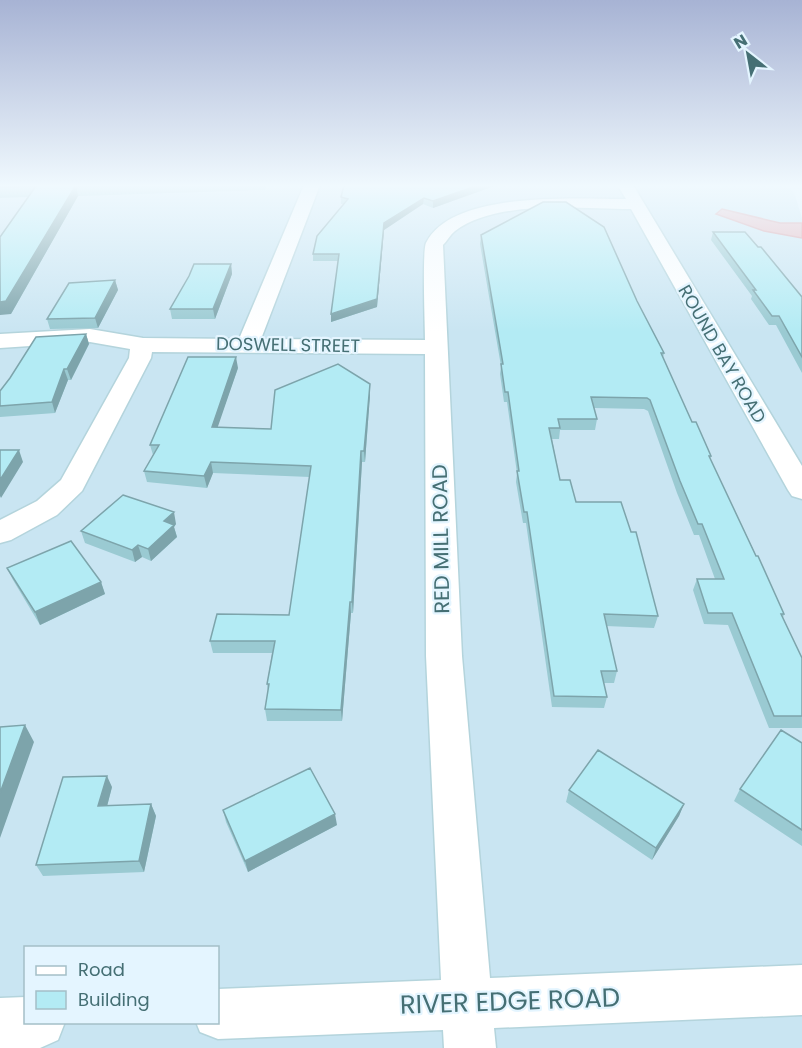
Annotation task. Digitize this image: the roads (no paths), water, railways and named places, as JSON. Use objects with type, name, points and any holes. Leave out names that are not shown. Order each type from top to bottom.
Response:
[{"type":"street","points":[[248,344],[293,234]]},
{"type":"street","name":"RED MILL ROAD","points":[[438,234],[434,245],[435,347],[444,656],[468,1025]]},
{"type":"street","name":"ROUND BAY ROAD","points":[[653,234],[802,490]]},
{"type":"street","name":"DOSWELL STREET","points":[[0,341],[75,335],[108,335],[142,345],[435,347]]},
{"type":"street","points":[[0,533],[47,508],[72,485],[140,358],[142,345]]},
{"type":"street","name":"RIVER EDGE ROAD","points":[[219,1014],[468,1025],[802,990]]},
{"type":"street","points":[[0,1024],[24,1023]]}]
